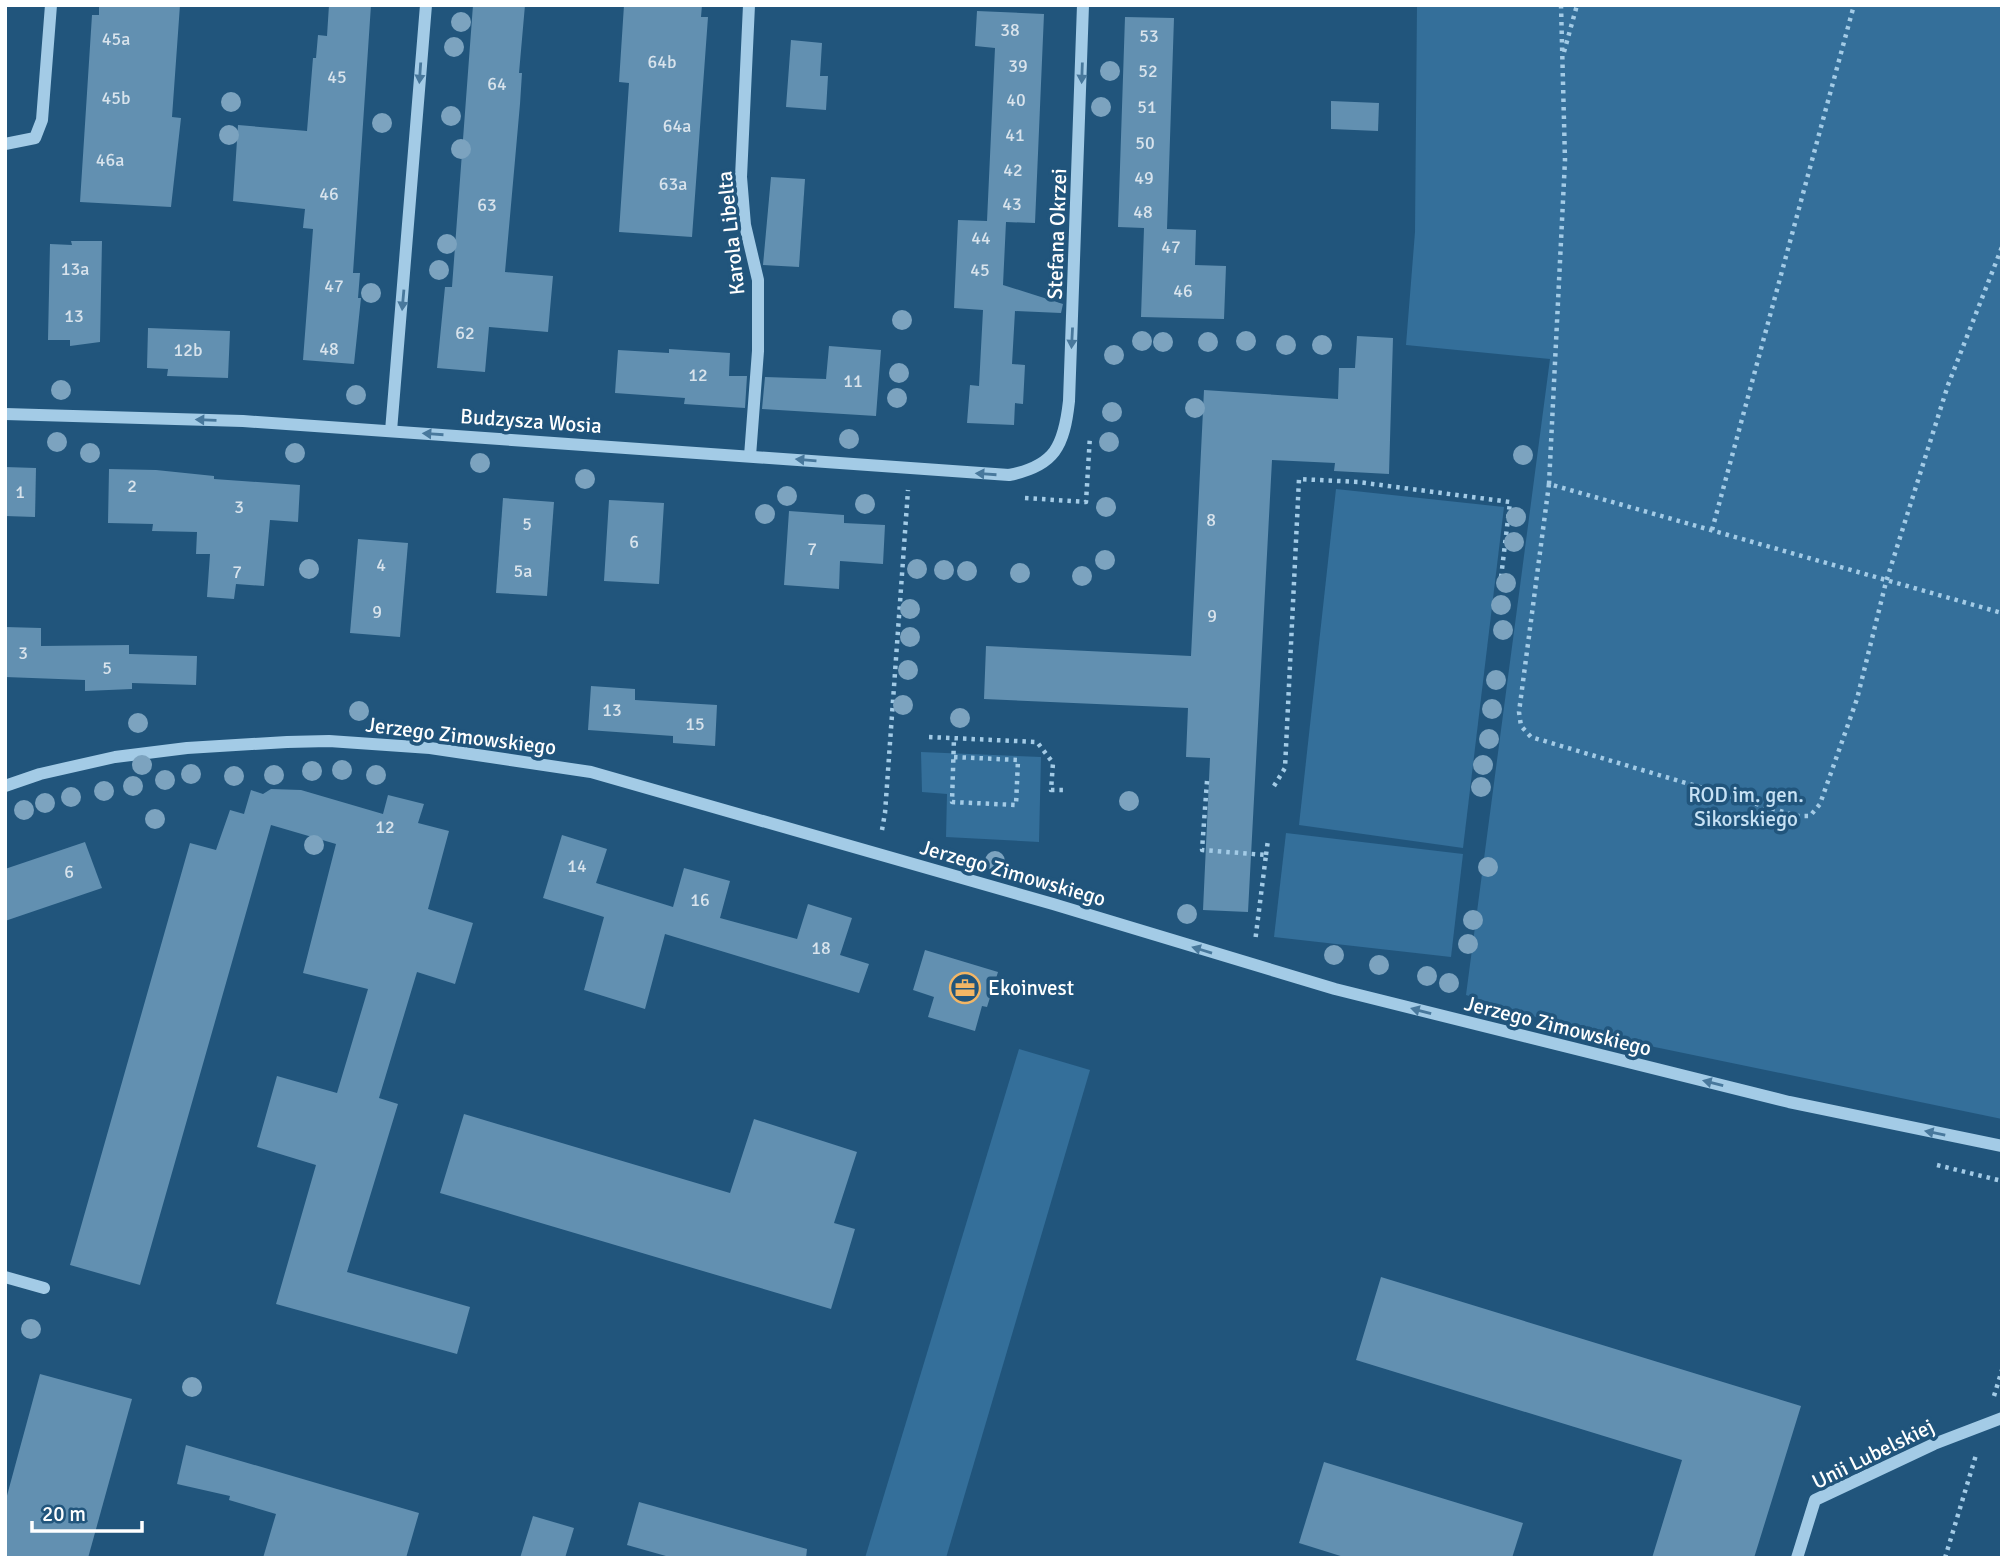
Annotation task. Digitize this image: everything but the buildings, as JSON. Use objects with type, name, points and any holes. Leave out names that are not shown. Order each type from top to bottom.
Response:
[{"type":"street","points":[[5,144],[35,138],[41,120],[51,5]]},
{"type":"street","points":[[391,431],[426,5]]},
{"type":"street","name":"Karola Libelta","points":[[749,5],[741,177],[745,225],[758,280],[758,351],[750,456]]},
{"type":"street","name":"Stefana Okrzei","points":[[1050,459],[1062,441],[1069,401],[1083,5]]},
{"type":"street","name":"Budzysza Wosia","points":[[5,414],[243,421],[1009,475],[1030,471],[1050,459]]},
{"type":"street","name":"Jerzego Zimowskiego","points":[[5,786],[78,765],[155,751],[329,741],[430,748],[591,772],[1053,904],[1335,989],[1789,1102],[2002,1146]]},
{"type":"street","points":[[5,1276],[44,1288]]},
{"type":"street","name":"Unii Lubelskiej","points":[[1797,1558],[1815,1500],[1934,1444],[2002,1418]]},
{"type":"path","points":[[1561,5],[1565,160],[1549,484],[1519,712],[1521,726],[1531,737],[1797,816],[1810,816],[1819,804],[1857,699],[1886,582],[1948,385],[2002,247]]},
{"type":"path","points":[[1563,56],[1577,5]]},
{"type":"path","points":[[1712,530],[1854,5]]},
{"type":"path","points":[[1018,498],[1086,502],[1091,427]]},
{"type":"path","points":[[886,813],[910,469]]},
{"type":"path","points":[[1274,786],[1284,768],[1299,478],[1357,482],[1510,502],[1500,586]]},
{"type":"path","points":[[1549,484],[1886,582],[2002,612]]},
{"type":"path","points":[[895,489],[922,491]]},
{"type":"path","points":[[929,737],[1037,742],[1053,763],[1051,790],[1064,790]]},
{"type":"path","points":[[954,738],[952,802],[1016,805],[1018,760],[954,757]]},
{"type":"path","points":[[1207,782],[1202,850],[1266,855]]},
{"type":"path","points":[[1253,949],[1268,840]]},
{"type":"path","points":[[1937,1165],[2002,1181]]},
{"type":"path","points":[[1945,1558],[2002,1370]]},
{"type":"green space","name":"ROD im. gen. Sikorskiego","points":[[1417,5],[2002,5],[2002,1119],[1587,1033],[1466,995],[1550,359],[1406,345],[1415,232]]},
{"type":"green space","points":[[1336,489],[1504,507],[1463,848],[1299,825]]},
{"type":"green space","points":[[921,752],[1041,757],[1039,842],[946,837],[947,794],[922,792]]},
{"type":"green space","points":[[1286,833],[1463,854],[1451,957],[1274,937]]},
{"type":"green space","points":[[1019,1049],[1090,1070],[946,1558],[865,1558]]},
{"type":"place","name":"Ekoinvest","points":[[965,988]]}]
